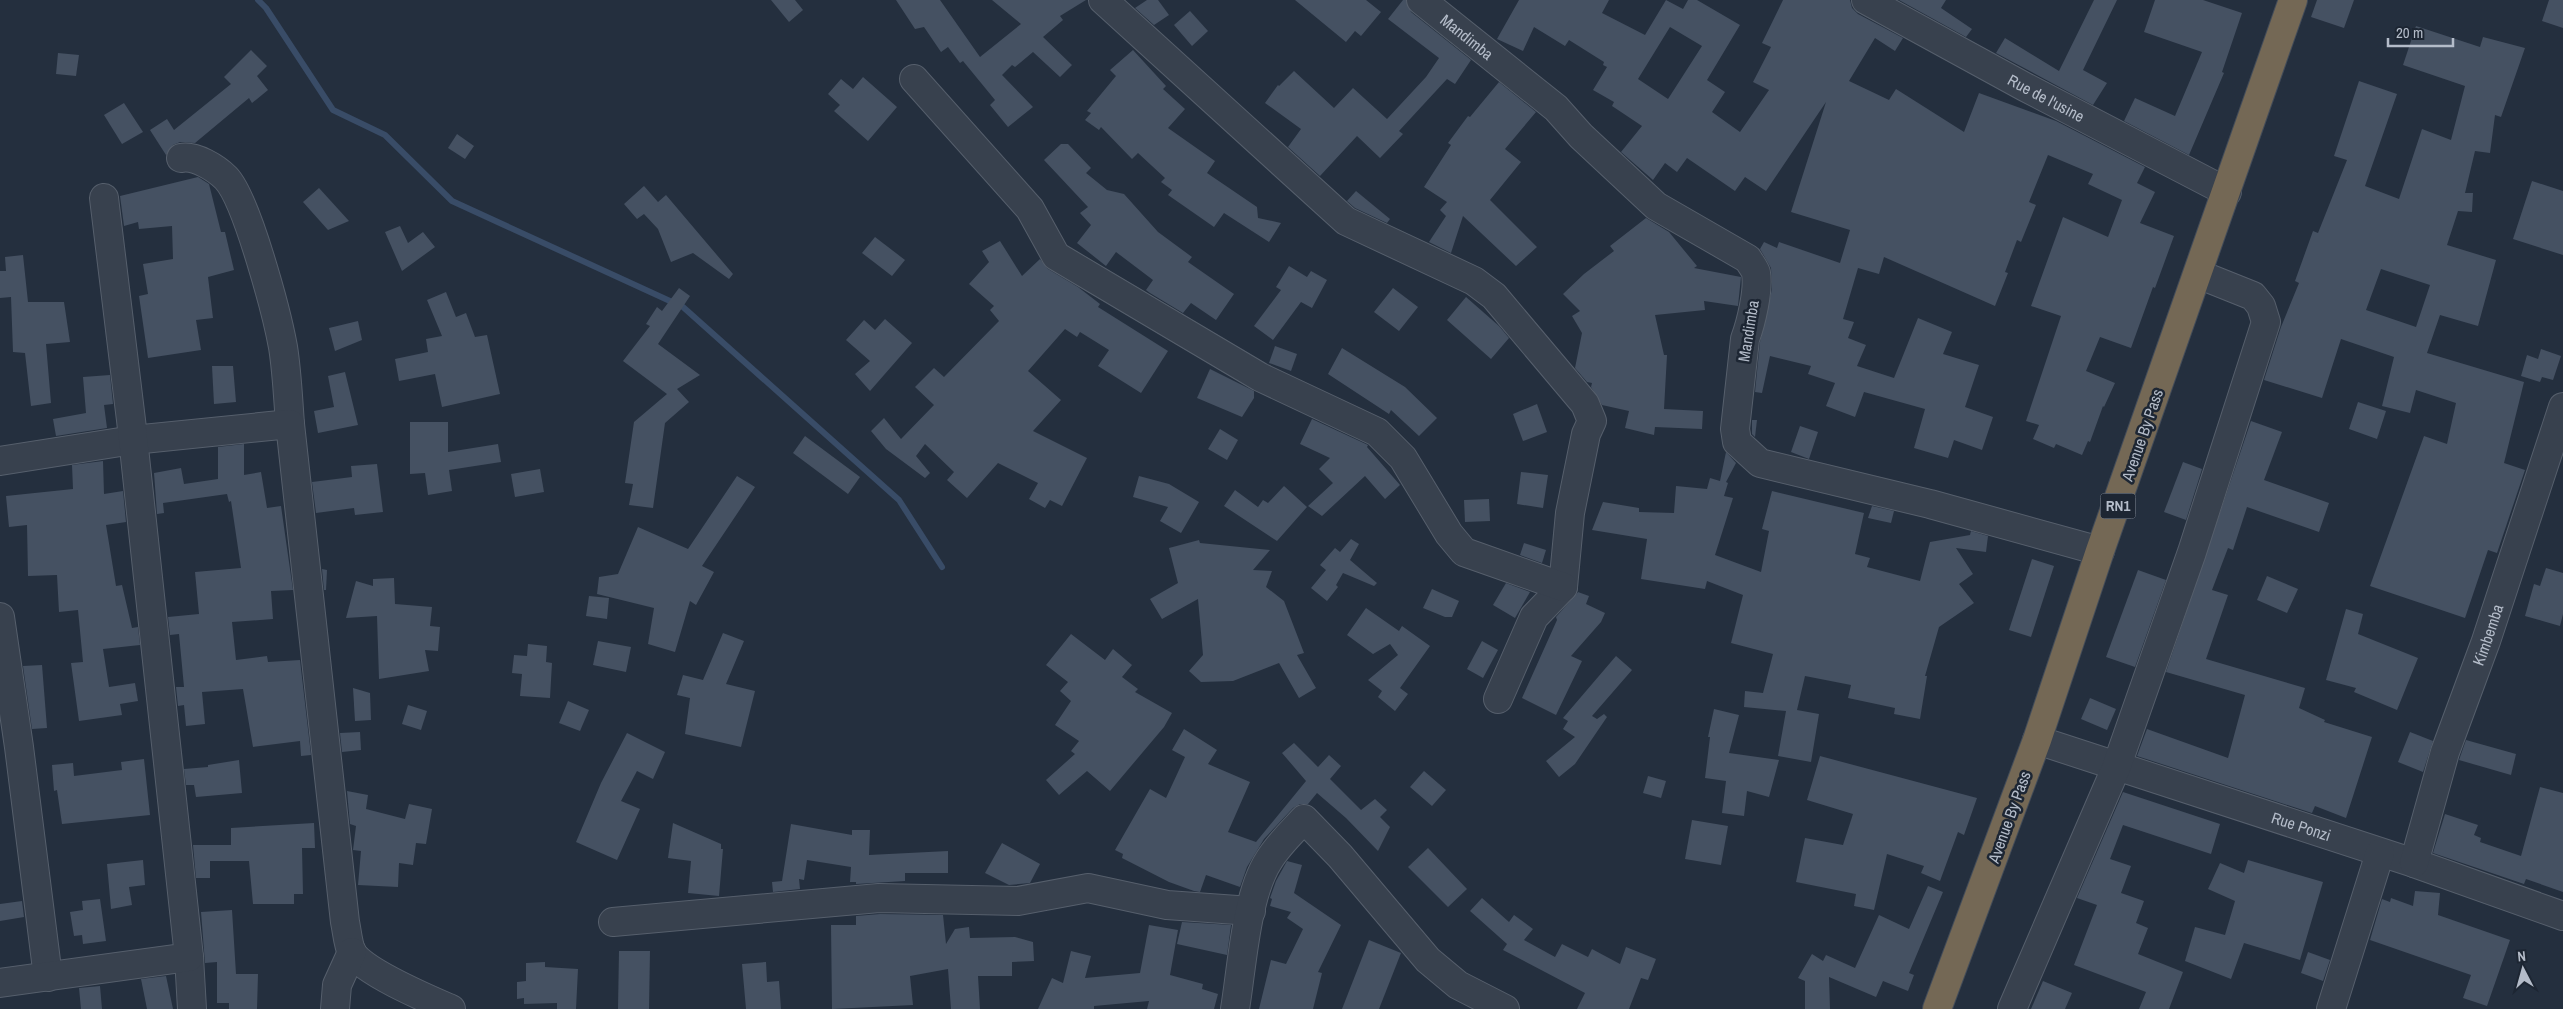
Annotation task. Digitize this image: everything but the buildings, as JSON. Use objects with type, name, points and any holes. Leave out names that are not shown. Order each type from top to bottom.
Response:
[{"type":"highway","name":"Avenue By Pass","points":[[1937,1009],[2037,740],[2100,551],[2294,0]]},
{"type":"street","points":[[1103,0],[1346,221],[1474,281],[1494,296],[1585,404],[1592,421],[1586,434],[1568,522],[1563,587],[1534,617],[1498,699]]},
{"type":"street","name":"Mandimba","points":[[1421,0],[1556,108],[1581,136],[1656,206],[1748,260],[1756,272],[1735,429],[1737,442],[1760,463],[1930,504],[2100,551]]},
{"type":"street","name":"Rue de l'usine","points":[[1866,0],[2025,87],[2227,192]]},
{"type":"street","points":[[914,79],[1030,209],[1056,256],[1260,376],[1376,432],[1402,458],[1449,534],[1464,552],[1563,587]]},
{"type":"street","points":[[181,158],[208,164],[226,178],[244,214],[274,305],[283,349],[345,922],[352,952],[369,967],[419,996],[451,1009]]},
{"type":"street","points":[[104,198],[133,440],[189,957],[192,1009]]},
{"type":"street","points":[[2012,1009],[2116,768],[2192,552],[2266,322],[2261,306],[2253,296],[2198,274]]},
{"type":"street","name":"Kimbemba","points":[[2414,863],[2446,752],[2486,641],[2563,407]]},
{"type":"street","points":[[0,460],[133,440],[290,424]]},
{"type":"street","points":[[0,617],[19,747],[48,977]]},
{"type":"street","name":"Rue Ponzi","points":[[2037,740],[2116,768],[2414,863],[2563,916]]},
{"type":"street","points":[[1235,1009],[1251,911],[1269,859],[1304,819],[1340,856],[1428,960],[1458,985],[1493,1007]]},
{"type":"street","points":[[2332,1009],[2380,853]]},
{"type":"street","points":[[613,922],[879,898],[1018,901],[1088,888],[1167,905],[1251,911]]},
{"type":"street","points":[[335,1009],[338,985],[352,952]]},
{"type":"street","points":[[0,983],[189,957]]},
{"type":"waterway","points":[[258,0],[266,8],[333,110],[385,135],[452,201],[683,307],[899,500],[942,567]]}]
